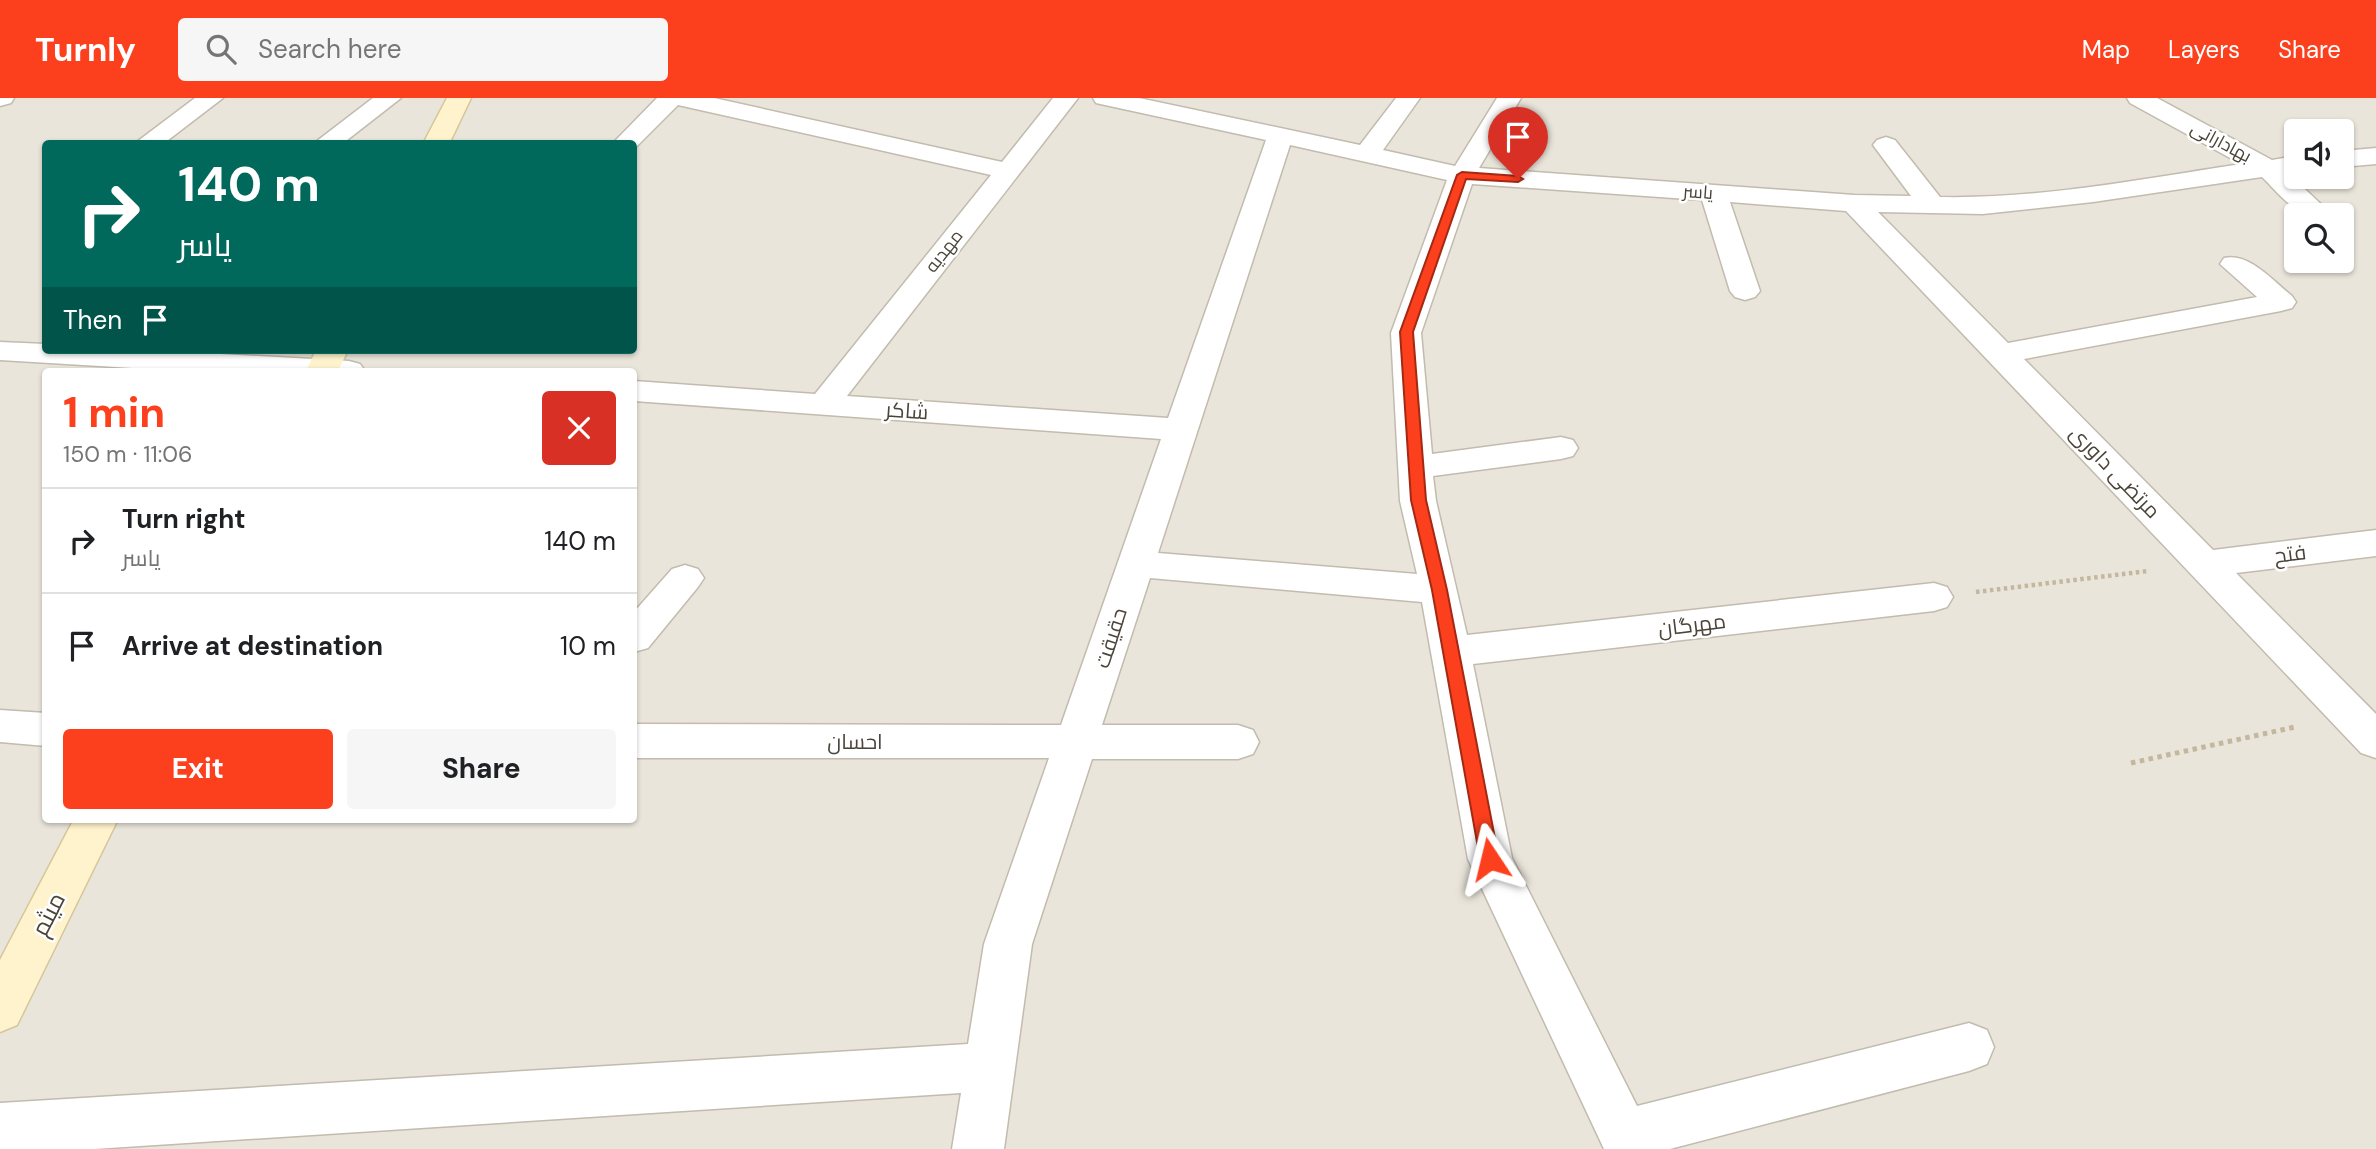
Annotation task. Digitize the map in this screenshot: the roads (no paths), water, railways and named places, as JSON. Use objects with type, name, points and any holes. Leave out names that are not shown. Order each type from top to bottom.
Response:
[{"type":"main road","points":[[438,140],[459,98]]},
{"type":"main road","name":"میثم","points":[[0,1009],[94,823]]},
{"type":"street","points":[[152,140],[211,98]]},
{"type":"street","points":[[331,140],[389,98]]},
{"type":"street","points":[[628,140],[671,98]]},
{"type":"street","points":[[681,98],[1008,171]]},
{"type":"street","name":"مهدیه","points":[[823,405],[1066,98]]},
{"type":"street","name":"یاسر","points":[[1105,98],[1462,175],[1854,203],[1983,206],[2093,194],[2284,165]]},
{"type":"street","points":[[1366,155],[1408,98]]},
{"type":"street","points":[[1509,98],[1462,175],[1406,332],[1418,500],[1439,590],[1490,859],[1628,1142],[1969,1046]]},
{"type":"street","name":"بهادارانی","points":[[2139,98],[2266,167],[2306,203]]},
{"type":"street","name":"حقیقت","points":[[978,1149],[1008,944],[1280,136]]},
{"type":"street","points":[[1886,145],[1932,205]]},
{"type":"street","points":[[2354,158],[2376,156]]},
{"type":"street","points":[[1713,193],[1745,291]]},
{"type":"street","name":"مرتضی داوری","points":[[1854,203],[2376,741]]},
{"type":"street","points":[[2001,354],[2281,302],[2234,264]]},
{"type":"street","points":[[0,351],[39,348]]},
{"type":"street","points":[[142,354],[331,365]]},
{"type":"street","name":"شاکر","points":[[637,391],[1181,430]]},
{"type":"street","points":[[1416,467],[1561,448]]},
{"type":"street","name":"فتح","points":[[2204,564],[2376,543]]},
{"type":"street","points":[[1136,564],[1439,590]]},
{"type":"street","points":[[637,634],[685,578]]},
{"type":"street","name":"مهرگان","points":[[1451,652],[1934,597]]},
{"type":"street","points":[[0,726],[42,730]]},
{"type":"street","name":"احسان","points":[[637,741],[1238,742]]},
{"type":"street","points":[[0,1129],[991,1067]]}]
